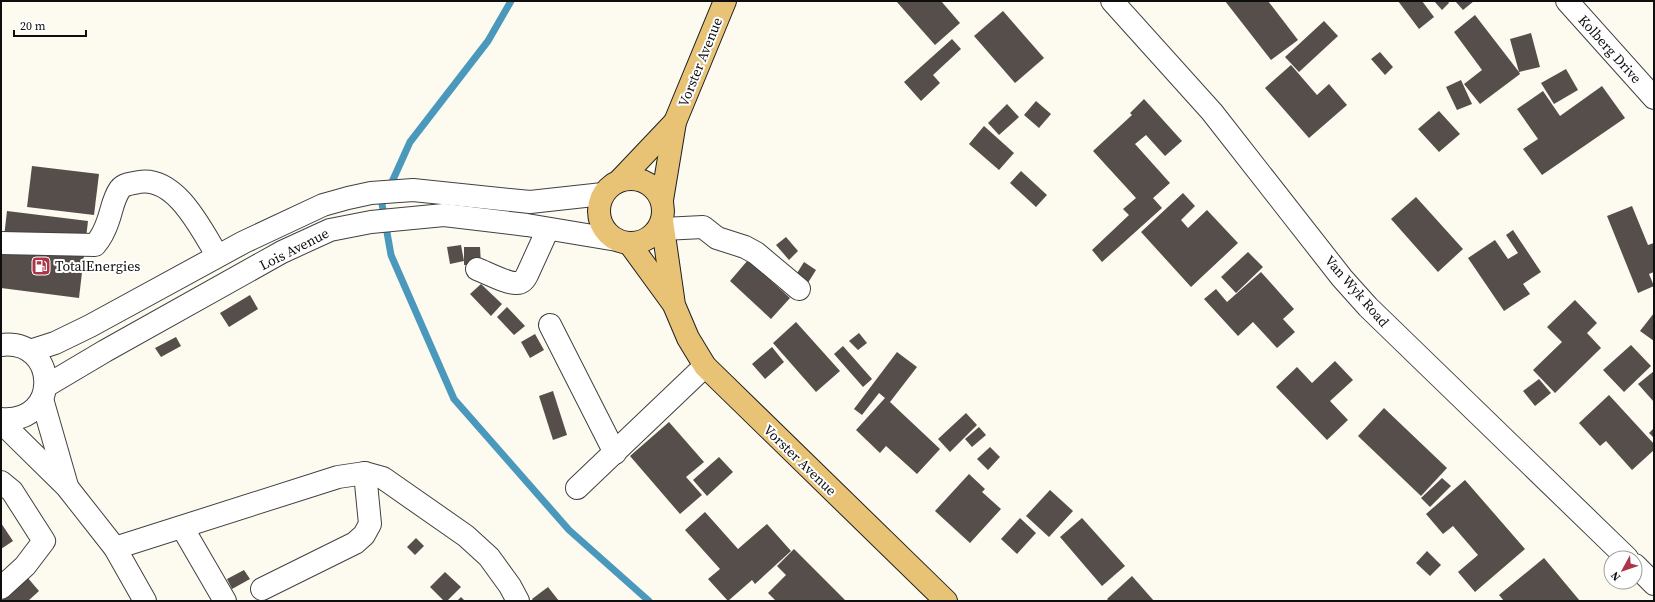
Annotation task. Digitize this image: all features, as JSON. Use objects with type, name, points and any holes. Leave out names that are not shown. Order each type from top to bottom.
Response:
[{"type":"main road","name":"Vorster Avenue","points":[[725,1],[675,122],[662,200],[664,207],[663,225],[674,305],[688,338],[705,366],[946,601]]},
{"type":"main road","name":"Vorster Avenue","points":[[674,305],[623,242],[607,233],[600,220],[599,211],[603,194],[610,186],[620,180],[675,122]]},
{"type":"main road","points":[[620,180],[637,178],[646,182],[654,187],[662,200]]},
{"type":"main road","points":[[623,242],[638,243],[647,240],[663,225]]},
{"type":"street","name":"Van Wyk Road","points":[[1112,1],[1212,112],[1342,278],[1368,307],[1620,550]]},
{"type":"street","name":"Kolberg Drive","points":[[1567,1],[1654,98]]},
{"type":"street","points":[[1,243],[95,245],[103,235],[113,201],[120,188],[132,183],[148,180],[172,191],[185,205],[217,255]]},
{"type":"street","name":"Lois Avenue","points":[[30,351],[55,343],[90,326],[217,255],[244,242],[324,205],[348,198],[371,193],[413,190],[530,202],[603,194]]},
{"type":"street","name":"Lois Avenue","points":[[1,421],[24,417],[35,409],[44,392],[105,351],[282,252],[330,230],[371,222],[444,215],[484,219],[623,242]]},
{"type":"street","points":[[663,225],[703,227],[717,238],[746,247],[756,253],[799,289]]},
{"type":"street","points":[[477,269],[511,282],[518,283],[524,280],[548,229]]},
{"type":"street","points":[[550,325],[615,453]]},
{"type":"street","points":[[1,345],[9,344],[20,346],[30,351],[39,360],[45,372],[44,392],[67,487]]},
{"type":"street","points":[[577,488],[705,366]]},
{"type":"street","points":[[1,421],[67,487],[115,548],[145,601]]},
{"type":"street","points":[[115,548],[338,477],[365,473],[383,478],[466,536],[489,557],[510,586],[518,601]]},
{"type":"street","points":[[262,589],[355,543],[364,535],[370,524],[365,473]]},
{"type":"street","points":[[1,482],[12,491],[44,541],[25,566],[1,588]]},
{"type":"street","points":[[182,527],[225,601]]},
{"type":"street","points":[[1643,573],[1654,584]]},
{"type":"building","points":[[896,1],[941,1],[960,23],[935,45]]},
{"type":"building","points":[[1225,1],[1268,1],[1298,40],[1271,60]]},
{"type":"building","points":[[1398,1],[1422,1],[1434,17],[1419,29]]},
{"type":"building","points":[[1434,1],[1448,1],[1449,3],[1442,10]]},
{"type":"building","points":[[1455,1],[1474,1],[1463,10]]},
{"type":"building","points":[[1003,11],[1044,58],[1015,83],[974,36]]},
{"type":"building","points":[[1475,15],[1520,74],[1480,104],[1464,84],[1482,70],[1454,32]]},
{"type":"building","points":[[1324,21],[1338,36],[1299,72],[1285,57]]},
{"type":"building","points":[[1531,33],[1540,67],[1519,72],[1510,39]]},
{"type":"building","points":[[952,39],[961,49],[933,75],[940,83],[921,101],[904,82]]},
{"type":"building","points":[[1380,52],[1393,67],[1385,75],[1371,59]]},
{"type":"building","points":[[1291,65],[1317,95],[1329,84],[1347,105],[1309,138],[1265,88]]},
{"type":"building","points":[[1566,69],[1578,90],[1554,104],[1541,83]]},
{"type":"building","points":[[1461,80],[1472,104],[1457,110],[1446,87]]},
{"type":"building","points":[[1602,86],[1625,118],[1542,175],[1523,149],[1538,139],[1517,109],[1543,91],[1560,116]]},
{"type":"building","points":[[1144,99],[1182,141],[1165,156],[1146,135],[1135,144],[1170,183],[1153,198],[1162,208],[1102,262],[1092,250],[1129,215],[1123,209],[1136,198],[1093,151],[1132,115],[1130,113]]},
{"type":"building","points":[[1036,101],[1051,114],[1039,128],[1024,115]]},
{"type":"building","points":[[1007,104],[1019,117],[999,135],[988,123]]},
{"type":"building","points":[[1439,111],[1460,134],[1439,152],[1418,129]]},
{"type":"building","points":[[984,126],[1014,153],[999,170],[969,144]]},
{"type":"building","points":[[32,166],[99,174],[94,215],[27,207]]},
{"type":"building","points":[[1021,171],[1047,195],[1036,207],[1010,183]]},
{"type":"building","points":[[1183,193],[1195,206],[1181,220],[1188,228],[1207,210],[1238,243],[1191,287],[1141,232]]},
{"type":"building","points":[[1416,197],[1463,249],[1438,272],[1391,219]]},
{"type":"building","points":[[1632,206],[1648,245],[1654,243],[1654,272],[1649,274],[1654,286],[1638,293],[1607,216]]},
{"type":"building","points":[[7,211],[88,221],[79,298],[1,288],[1,263]]},
{"type":"building","points":[[1513,230],[1541,272],[1523,284],[1530,294],[1504,311],[1468,258],[1495,240],[1508,259],[1518,253],[1506,235]]},
{"type":"building","points":[[786,237],[798,251],[789,260],[776,245]]},
{"type":"building","points":[[461,245],[464,261],[450,264],[447,247]]},
{"type":"building","points":[[464,247],[480,247],[481,264],[464,265]]},
{"type":"building","points":[[1248,252],[1263,267],[1236,293],[1221,277]]},
{"type":"building","points":[[748,260],[790,298],[771,319],[730,281]]},
{"type":"building","points":[[804,262],[816,270],[806,286],[794,278]]},
{"type":"building","points":[[1261,272],[1294,309],[1283,319],[1295,332],[1277,348],[1253,322],[1238,336],[1204,299],[1216,289],[1227,302]]},
{"type":"building","points":[[481,284],[502,304],[491,316],[470,294]]},
{"type":"building","points":[[250,295],[258,309],[229,327],[220,313]]},
{"type":"building","points":[[1575,300],[1597,323],[1587,333],[1601,348],[1555,393],[1533,370],[1562,342],[1547,327]]},
{"type":"building","points":[[507,307],[525,326],[514,335],[497,317]]},
{"type":"building","points":[[1654,313],[1654,341],[1640,331]]},
{"type":"building","points":[[796,322],[840,371],[816,392],[773,343]]},
{"type":"building","points":[[859,333],[867,343],[858,350],[849,341]]},
{"type":"building","points":[[535,334],[544,350],[530,358],[521,342]]},
{"type":"building","points":[[176,337],[181,346],[161,357],[155,348]]},
{"type":"building","points":[[1631,345],[1651,366],[1624,392],[1603,370]]},
{"type":"building","points":[[843,346],[872,379],[863,387],[834,354]]},
{"type":"building","points":[[772,347],[784,362],[765,379],[752,364]]},
{"type":"building","points":[[897,352],[917,367],[890,402],[940,449],[917,474],[886,446],[880,453],[856,430],[885,398],[879,393],[862,415],[854,409]]},
{"type":"building","points":[[1335,361],[1353,380],[1330,401],[1348,420],[1327,440],[1276,387],[1297,367],[1312,383]]},
{"type":"building","points":[[1654,371],[1654,402],[1638,384]]},
{"type":"building","points":[[1539,379],[1551,393],[1535,406],[1523,391]]},
{"type":"building","points":[[553,391],[567,435],[553,440],[539,396]]},
{"type":"building","points":[[1609,395],[1654,444],[1654,450],[1632,470],[1606,441],[1600,446],[1579,423]]},
{"type":"building","points":[[1384,408],[1447,468],[1421,496],[1358,436]]},
{"type":"building","points":[[966,413],[977,425],[950,452],[938,439]]},
{"type":"building","points":[[669,422],[704,462],[686,477],[702,495],[680,514],[630,456]]},
{"type":"building","points":[[979,427],[986,435],[972,447],[965,439]]},
{"type":"building","points":[[1654,428],[1654,438],[1649,433]]},
{"type":"building","points":[[990,447],[1000,457],[988,470],[977,459]]},
{"type":"building","points":[[719,457],[733,472],[707,496],[693,480]]},
{"type":"building","points":[[969,474],[985,489],[982,492],[1001,509],[970,543],[935,511]]},
{"type":"building","points":[[1442,478],[1451,486],[1430,507],[1421,498]]},
{"type":"building","points":[[1465,480],[1525,549],[1475,592],[1458,572],[1478,555],[1453,526],[1443,534],[1426,514]]},
{"type":"building","points":[[1050,490],[1073,511],[1049,537],[1026,516]]},
{"type":"building","points":[[705,512],[738,549],[767,524],[791,551],[755,584],[752,580],[728,601],[708,579],[720,569],[685,530]]},
{"type":"building","points":[[1020,518],[1036,533],[1017,554],[1001,539]]},
{"type":"building","points":[[1082,518],[1125,566],[1102,586],[1060,537]]},
{"type":"building","points":[[1,523],[13,541],[1,549]]},
{"type":"building","points":[[416,538],[424,546],[415,555],[407,547]]},
{"type":"building","points":[[794,549],[846,601],[776,601],[768,593],[786,575],[777,566]]},
{"type":"building","points":[[1427,551],[1441,565],[1430,576],[1416,563]]},
{"type":"building","points":[[1544,558],[1580,601],[1504,601],[1499,595]]},
{"type":"building","points":[[244,570],[250,579],[232,589],[227,579]]},
{"type":"building","points":[[445,572],[461,587],[447,601],[444,601],[430,587]]},
{"type":"building","points":[[1132,576],[1154,601],[1109,601],[1107,599]]},
{"type":"building","points":[[27,577],[39,591],[28,601],[1,601]]},
{"type":"building","points":[[548,587],[559,601],[533,601],[532,599]]},
{"type":"building","points":[[461,597],[465,601],[457,601]]},
{"type":"waterway","points":[[511,1],[488,41],[410,142],[382,204],[391,255],[454,399],[569,530],[649,601]]},
{"type":"place","name":"TotalEnergies","points":[[41,266]]}]
